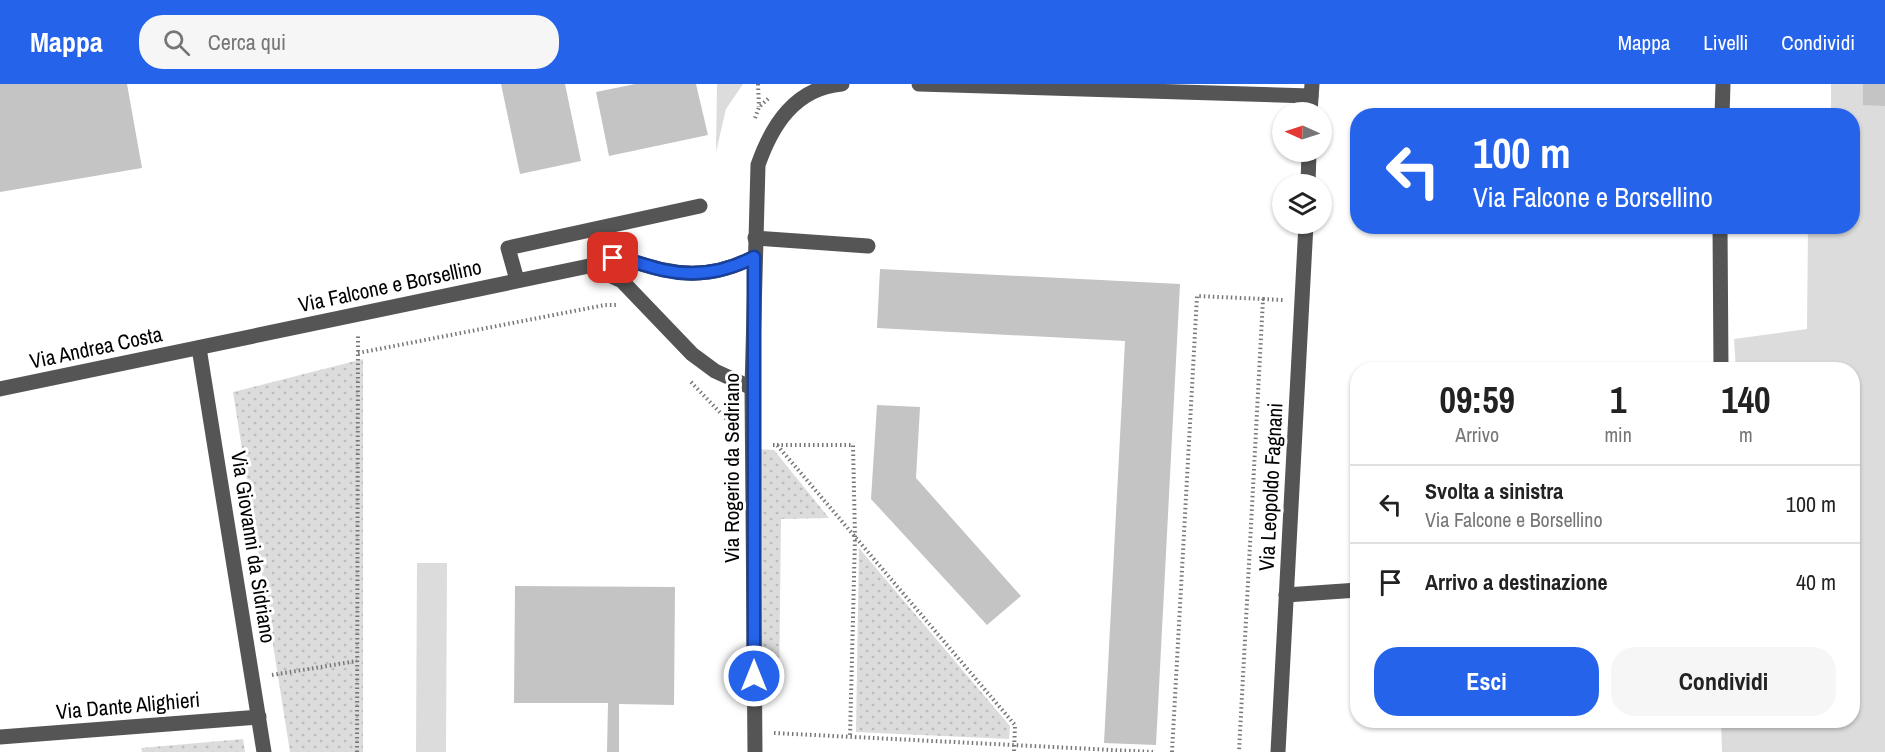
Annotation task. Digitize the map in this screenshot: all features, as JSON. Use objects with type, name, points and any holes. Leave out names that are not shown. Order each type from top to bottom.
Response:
[{"type":"street","name":"Via Rogerio da Sedriano","points":[[755,752],[752,388],[758,165],[767,139],[778,120],[814,91],[842,84]]},
{"type":"street","points":[[919,84],[1311,90]]},
{"type":"street","points":[[1722,108],[1723,84]]},
{"type":"street","points":[[517,280],[508,248],[700,206]]},
{"type":"street","name":"Via Leopoldo Fagnani","points":[[1278,752],[1305,234]]},
{"type":"street","points":[[1720,234],[1720,362]]},
{"type":"street","points":[[755,238],[868,246]]},
{"type":"street","name":"Via Falcone e Borsellino","points":[[200,348],[589,266],[613,258],[665,270],[697,273],[738,265],[754,257]]},
{"type":"street","points":[[589,266],[622,281],[692,354],[715,370],[752,388]]},
{"type":"street","name":"Via Andrea Costa","points":[[0,389],[200,348]]},
{"type":"street","name":"Via Giovanni da Sidriano","points":[[200,348],[264,752]]},
{"type":"street","points":[[1286,595],[1350,591]]},
{"type":"street","name":"Via Dante Alighieri","points":[[0,737],[259,717]]},
{"type":"path","points":[[1172,752],[1197,296],[1263,299],[1239,752]]},
{"type":"path","points":[[358,353],[605,305],[617,305],[625,313]]},
{"type":"path","points":[[357,752],[358,314]]},
{"type":"path","points":[[682,373],[732,425]]},
{"type":"path","points":[[777,445],[1015,725],[1014,752]]},
{"type":"path","points":[[753,446],[853,445],[855,537],[850,737]]},
{"type":"path","points":[[253,678],[357,661]]},
{"type":"path","points":[[755,732],[1153,752]]},
{"type":"shaded area","points":[[717,84],[743,84],[726,109],[716,152]]},
{"type":"shaded area","points":[[1831,84],[1885,84],[1885,752],[1722,752],[1721,728],[1860,728],[1860,362],[1736,362],[1734,339],[1807,329],[1808,234],[1860,234],[1860,108],[1831,108]]},
{"type":"shaded area","points":[[363,359],[363,752],[290,752],[233,392]]},
{"type":"shaded area","points":[[758,449],[774,450],[829,518],[781,519],[779,693],[761,694]]},
{"type":"shaded area","points":[[859,548],[1010,726],[1009,739],[856,732]]},
{"type":"shaded area","points":[[417,563],[447,563],[446,752],[416,752]]},
{"type":"shaded area","points":[[243,739],[245,752],[142,752],[141,748]]},
{"type":"building","points":[[0,84],[127,84],[142,168],[0,192]]},
{"type":"building","points":[[501,84],[565,84],[581,161],[520,174]]},
{"type":"building","points":[[635,84],[696,84],[708,135],[609,156],[596,92]]},
{"type":"building","points":[[1863,84],[1885,84],[1885,106],[1863,105]]},
{"type":"building","points":[[880,269],[1180,284],[1156,745],[1104,743],[1125,341],[877,328]]},
{"type":"building","points":[[877,405],[920,407],[916,478],[1021,596],[987,625],[871,499]]},
{"type":"building","points":[[515,586],[675,587],[674,705],[619,704],[619,752],[607,752],[608,703],[514,703]]},
{"type":"route","points":[[613,258],[688,273],[713,272],[738,265],[754,257],[752,388],[754,676]]}]
